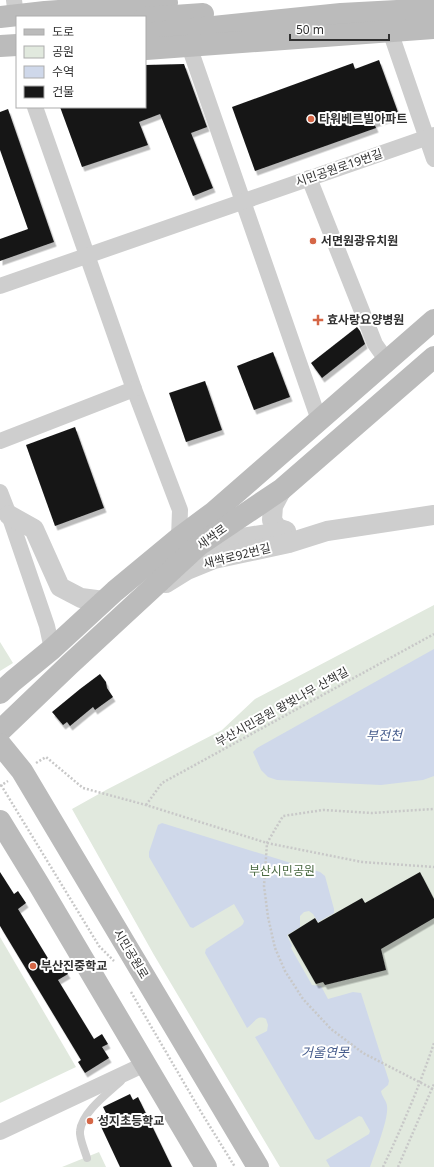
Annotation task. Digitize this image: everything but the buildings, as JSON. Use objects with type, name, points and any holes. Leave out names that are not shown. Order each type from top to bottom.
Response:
[{"type":"main road","points":[[0,31],[12,16],[198,0]]},
{"type":"main road","points":[[146,18],[371,0]]},
{"type":"main road","points":[[146,34],[341,14],[434,9]]},
{"type":"main road","points":[[146,49],[434,28]]},
{"type":"main road","points":[[0,46],[16,45]]},
{"type":"main road","points":[[0,58],[16,57]]},
{"type":"main road","name":"새싹로","points":[[0,731],[68,665],[132,607],[214,512],[434,320]]},
{"type":"main road","name":"새싹로","points":[[4,686],[52,650],[104,601],[189,542],[282,489],[434,357]]},
{"type":"main road","name":"시민공원로","points":[[0,744],[22,771],[258,1167]]},
{"type":"main road","points":[[3,832],[38,883],[139,1066],[206,1167]]},
{"type":"street","points":[[390,31],[430,136],[434,159]]},
{"type":"street","points":[[189,46],[320,420]]},
{"type":"street","points":[[0,441],[134,388],[34,108]]},
{"type":"street","name":"시민공원로19번길","points":[[0,286],[430,136]]},
{"type":"street","points":[[310,178],[375,344],[387,361]]},
{"type":"street","name":"새싹로","points":[[134,388],[180,510],[189,542]]},
{"type":"street","points":[[282,489],[273,506],[272,520],[277,528],[286,531]]},
{"type":"street","points":[[0,492],[47,626],[52,650]]},
{"type":"street","points":[[9,515],[34,529],[60,587],[81,598],[104,601]]},
{"type":"street","name":"새싹로92번길","points":[[189,542],[286,531],[327,531],[434,515]]},
{"type":"street","name":"새싹로92번길","points":[[132,607],[187,570],[214,559],[289,543],[327,531]]},
{"type":"street","points":[[0,1132],[139,1066]]},
{"type":"lane","points":[[87,1158],[80,1131],[84,1118],[96,1104],[139,1066]]},
{"type":"path","name":"부산시민공원 왕벚나무 산책길","points":[[146,805],[162,784],[434,634]]},
{"type":"path","points":[[46,757],[83,788],[146,805],[267,843],[362,862],[434,867]]},
{"type":"path","points":[[0,786],[1,785],[99,946],[114,961]]},
{"type":"path","points":[[433,1088],[363,1053],[331,1029],[304,999],[285,971],[275,948],[268,917],[264,886],[267,843],[283,816],[323,810],[371,813],[434,809]]},
{"type":"path","points":[[130,989],[201,1112],[235,1167]]},
{"type":"path","points":[[383,1167],[398,1136],[434,1043]]},
{"type":"path","points":[[398,1167],[434,1084]]},
{"type":"green space","name":"부산시민공원","points":[[434,605],[434,1167],[280,1167],[154,955],[72,809],[222,730],[255,699]]},
{"type":"green space","points":[[0,642],[13,663],[0,671]]},
{"type":"green space","points":[[0,937],[76,1067],[0,1103]]},
{"type":"green space","points":[[99,1152],[106,1167],[62,1167]]},
{"type":"water","name":"부전천","points":[[434,649],[434,776],[423,780],[381,785],[277,780],[268,777],[261,770],[253,752],[257,748]]},
{"type":"water","name":"거울연못","points":[[162,823],[320,872],[325,876],[334,913],[318,922],[309,911],[304,912],[300,916],[300,927],[287,935],[292,946],[291,948],[312,985],[321,986],[328,999],[353,992],[361,993],[389,1081],[388,1085],[381,1091],[387,1104],[386,1119],[370,1167],[330,1167],[326,1160],[369,1134],[370,1131],[362,1117],[359,1116],[319,1140],[315,1139],[255,1037],[267,1031],[268,1025],[266,1019],[258,1018],[247,1028],[205,953],[206,949],[241,926],[244,921],[234,904],[193,928],[190,927],[149,857],[149,852],[158,825]]},
{"type":"place","name":"타워베르빌아파트","points":[[311,119]]},
{"type":"place","name":"서면원광유치원","points":[[313,241]]},
{"type":"place","name":"효사랑요양병원","points":[[318,320]]},
{"type":"place","name":"부산진중학교","points":[[33,966]]},
{"type":"place","name":"성지초등학교","points":[[90,1121]]}]
